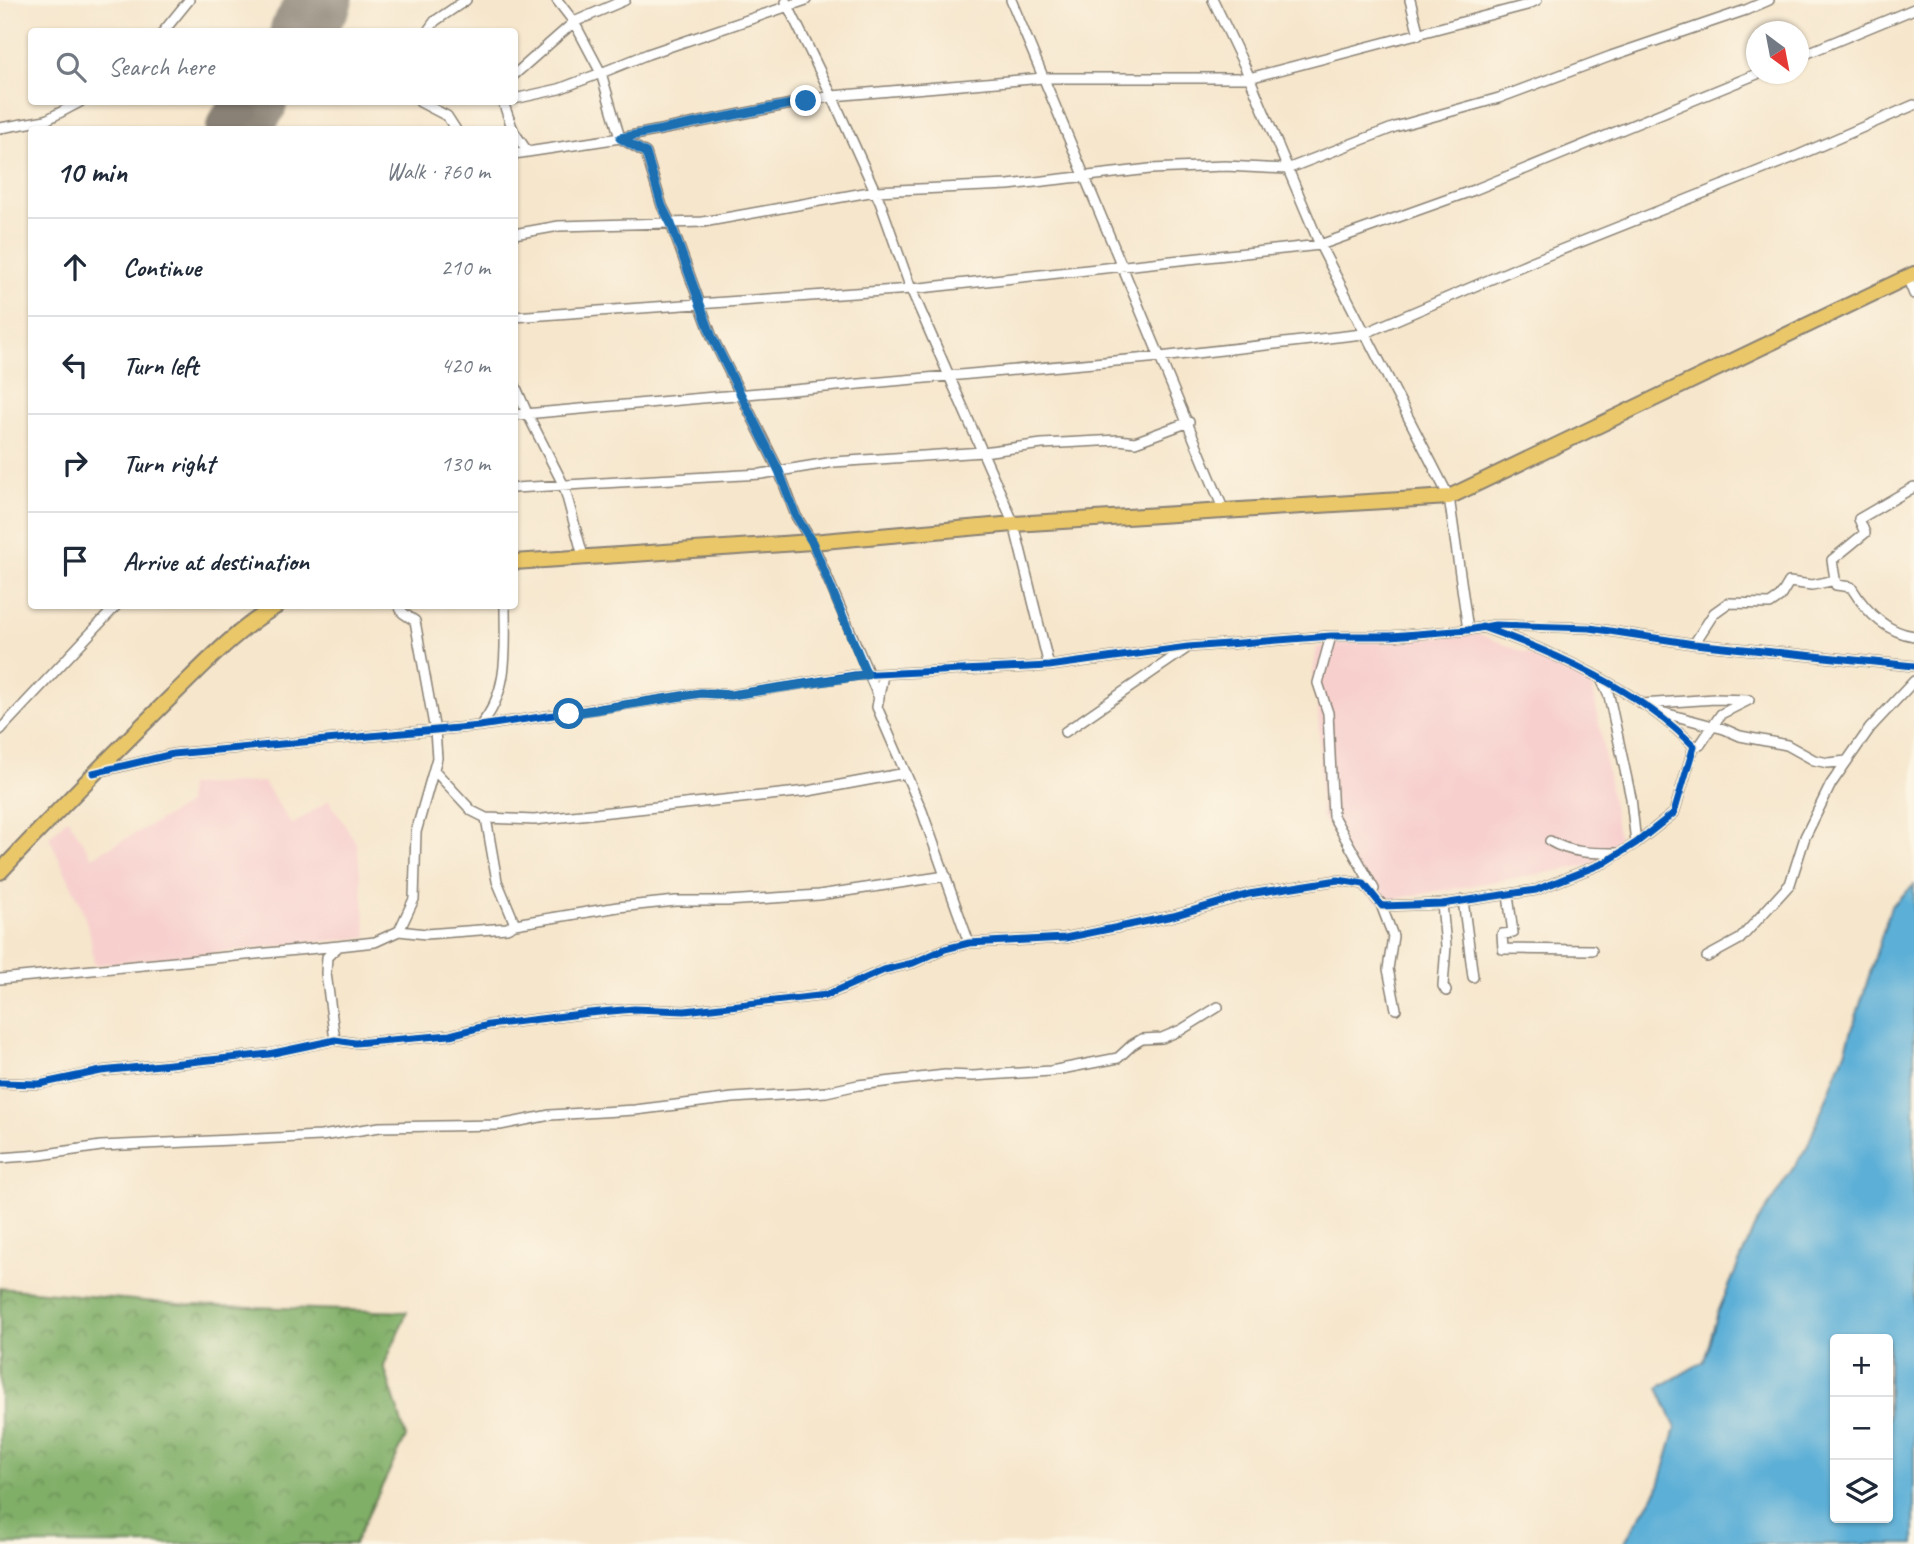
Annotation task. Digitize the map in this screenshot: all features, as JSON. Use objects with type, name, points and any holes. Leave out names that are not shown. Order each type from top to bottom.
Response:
[{"type":"main road","points":[[518,562],[812,542],[1014,524],[1448,497],[1910,275]]},
{"type":"main road","points":[[0,872],[93,773],[221,648],[256,617],[271,609]]},
{"type":"street","points":[[166,28],[189,0]]},
{"type":"street","points":[[430,28],[435,21],[466,0]]},
{"type":"street","points":[[557,0],[574,22],[601,73],[620,138],[646,153],[662,206],[712,337],[779,471],[796,516],[812,542],[879,698]]},
{"type":"street","points":[[518,71],[574,22],[625,0]]},
{"type":"street","points":[[518,98],[559,89],[786,3],[806,0]]},
{"type":"street","points":[[1011,0],[1224,511]]},
{"type":"street","points":[[1213,0],[1320,245],[1448,497],[1468,630]]},
{"type":"street","points":[[1410,0],[1419,35]]},
{"type":"street","points":[[518,153],[620,138],[832,96],[1043,78],[1249,78],[1419,35],[1537,0]]},
{"type":"street","points":[[518,233],[559,226],[702,222],[875,191],[1008,185],[1150,169],[1224,166],[1287,169],[1395,127],[1499,98],[1769,0]]},
{"type":"street","points":[[786,3],[875,191],[911,289],[1014,524],[1049,666]]},
{"type":"street","points":[[1809,52],[1914,9]]},
{"type":"street","points":[[518,317],[781,296],[911,289],[1320,245],[1474,190],[1746,79]]},
{"type":"street","points":[[0,128],[46,120],[74,105]]},
{"type":"street","points":[[426,105],[447,116],[453,126]]},
{"type":"street","points":[[504,105],[512,126]]},
{"type":"street","points":[[518,415],[1160,357],[1363,334],[1533,261],[1799,155],[1914,105]]},
{"type":"street","points":[[518,137],[527,150]]},
{"type":"street","points":[[1910,275],[1914,294]]},
{"type":"street","points":[[518,393],[564,486],[583,556]]},
{"type":"street","points":[[518,488],[779,471],[834,462],[983,452],[1042,444],[1119,440],[1135,442],[1189,422]]},
{"type":"street","points":[[1914,486],[1859,519],[1866,533],[1832,559],[1836,585],[1851,587],[1862,605],[1888,628],[1914,636]]},
{"type":"street","points":[[1694,644],[1714,613],[1728,603],[1770,604],[1780,597],[1789,582],[1812,585],[1835,580]]},
{"type":"street","points":[[0,730],[113,609]]},
{"type":"street","points":[[399,931],[414,899],[416,832],[437,758],[435,731],[415,621],[401,609]]},
{"type":"street","points":[[480,726],[490,714],[500,689],[506,660],[505,609]]},
{"type":"street","points":[[93,773],[173,754],[480,726],[701,693],[731,695],[867,675],[1049,666],[1188,647],[1332,636],[1391,636],[1468,630],[1495,625],[1590,628],[1694,644],[1914,666]]},
{"type":"street","points":[[1482,627],[1534,645],[1601,680],[1674,725],[1694,746]]},
{"type":"street","points":[[1332,636],[1318,684],[1328,713],[1333,816],[1382,906],[1393,936],[1388,969],[1396,1009]]},
{"type":"street","points":[[1065,732],[1188,647]]},
{"type":"street","points":[[883,674],[877,707],[906,773],[969,943]]},
{"type":"street","points":[[1601,680],[1609,696],[1631,798],[1636,843]]},
{"type":"street","points":[[1707,957],[1740,939],[1790,884],[1805,837],[1831,784],[1870,728],[1914,681]]},
{"type":"street","points":[[1645,707],[1715,699],[1749,700],[1721,714],[1700,745],[1694,746]]},
{"type":"street","points":[[1645,707],[1740,736],[1787,745],[1814,760],[1828,764],[1847,761]]},
{"type":"street","points":[[1382,906],[1442,904],[1508,895],[1552,884],[1604,863],[1636,843],[1674,813],[1694,746]]},
{"type":"street","points":[[434,770],[472,811],[486,818],[534,820],[808,791],[906,773]]},
{"type":"street","points":[[486,818],[497,881],[515,924]]},
{"type":"street","points":[[1550,841],[1561,848],[1578,852],[1620,853]]},
{"type":"street","points":[[0,979],[375,942],[399,931],[426,934],[508,928],[515,924],[626,906],[676,901],[727,901],[819,895],[946,876]]},
{"type":"street","points":[[0,1083],[39,1083],[101,1071],[269,1054],[335,1040],[355,1043],[388,1042],[450,1035],[489,1025],[601,1011],[685,1011],[827,995],[884,970],[913,963],[945,949],[969,943],[1065,938],[1172,916],[1249,894],[1338,880],[1364,884],[1382,906]]},
{"type":"street","points":[[1508,895],[1513,933],[1502,934],[1503,949],[1592,950]]},
{"type":"street","points":[[1464,900],[1473,977]]},
{"type":"street","points":[[1442,904],[1446,954],[1443,986],[1446,990]]},
{"type":"street","points":[[335,1040],[326,973],[327,957],[339,946]]},
{"type":"street","points":[[0,1158],[40,1156],[102,1146],[321,1136],[380,1127],[500,1125],[550,1115],[826,1092],[935,1076],[1051,1071],[1118,1058],[1142,1039],[1162,1038],[1181,1030],[1218,1007]]},
{"type":"shaded area","points":[[1479,634],[1580,675],[1593,688],[1619,841],[1592,865],[1376,902],[1321,817],[1318,702],[1312,681],[1317,648],[1329,644]]},
{"type":"shaded area","points":[[264,782],[292,825],[329,800],[357,844],[367,937],[94,965],[90,934],[81,906],[49,837],[68,818],[92,857],[187,805],[188,785]]},
{"type":"green space","points":[[0,1288],[189,1305],[407,1312],[384,1366],[406,1437],[354,1544],[0,1544]]},
{"type":"water","points":[[1914,885],[1914,1544],[1623,1544],[1658,1489],[1676,1428],[1658,1388],[1704,1361],[1718,1312],[1754,1228],[1807,1147],[1846,1049],[1891,906]]},
{"type":"runway","points":[[304,28],[321,0]]},
{"type":"runway","points":[[240,126],[254,105]]},
{"type":"cycle path","points":[[93,773],[173,754],[480,726],[701,693],[731,695],[855,675],[1049,666],[1188,647],[1331,636],[1391,636],[1468,630],[1495,625],[1590,628],[1694,644],[1914,666]]},
{"type":"cycle path","points":[[0,1083],[39,1084],[101,1071],[269,1054],[335,1040],[355,1043],[450,1035],[489,1025],[589,1013],[634,1009],[685,1011],[827,995],[884,970],[913,963],[945,949],[969,943],[1065,938],[1173,916],[1249,894],[1338,880],[1364,884],[1382,906],[1442,904],[1536,890],[1604,863],[1636,843],[1674,813],[1694,746],[1648,708],[1595,675],[1538,648],[1482,627]]},
{"type":"route","points":[[569,714],[701,693],[731,695],[867,675],[812,542],[796,516],[779,471],[712,337],[662,206],[646,153],[620,138],[806,101]]}]
